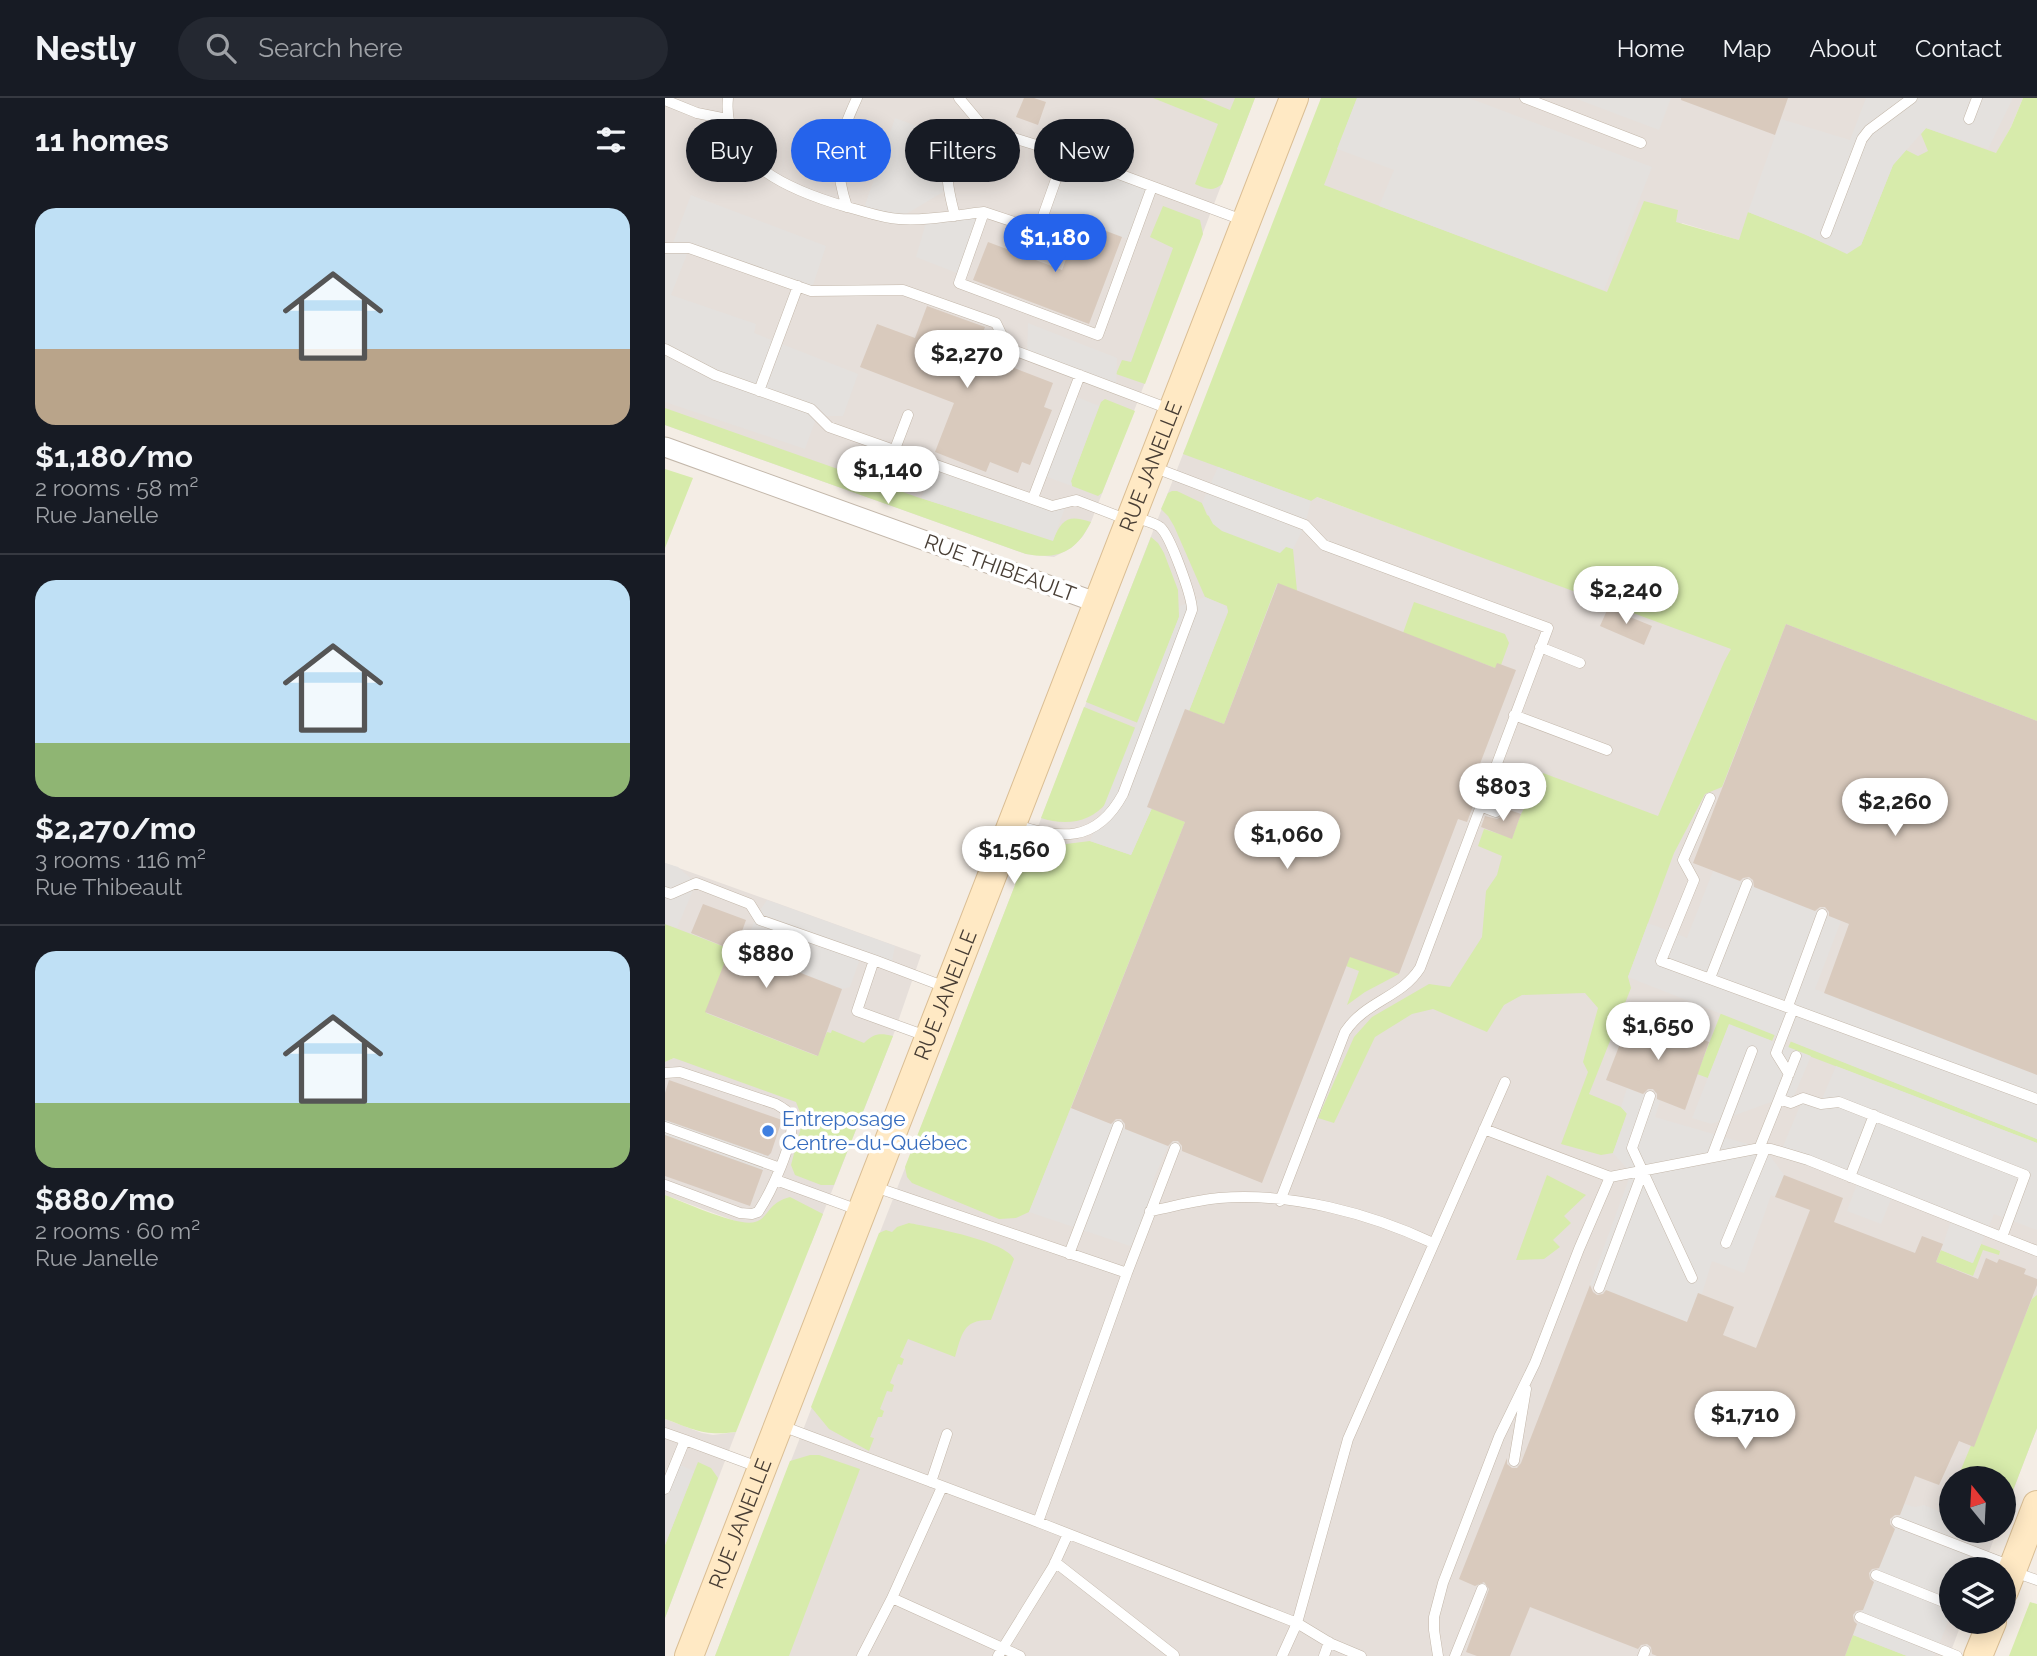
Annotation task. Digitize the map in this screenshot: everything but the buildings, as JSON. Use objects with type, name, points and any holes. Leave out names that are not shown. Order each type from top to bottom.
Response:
[{"type":"main road","name":"RUE JANELLE","points":[[689,1656],[1294,98]]},
{"type":"main road","points":[[2016,1577],[2037,1505]]},
{"type":"main road","points":[[1978,1656],[1986,1634]]},
{"type":"street","name":"RUE THIBEAULT","points":[[665,447],[1098,603]]},
{"type":"lane","points":[[665,100],[697,113],[727,119],[728,98]]},
{"type":"lane","points":[[847,207],[837,171],[839,145],[857,98]]},
{"type":"lane","points":[[960,98],[975,119]]},
{"type":"lane","points":[[1525,98],[1641,143]]},
{"type":"lane","points":[[1826,233],[1862,139],[1869,130],[1912,98]]},
{"type":"lane","points":[[1969,119],[1977,98]]},
{"type":"lane","points":[[777,180],[809,196],[898,219],[984,212],[1038,230],[1055,182]]},
{"type":"lane","points":[[1134,180],[1246,221]]},
{"type":"lane","points":[[948,182],[955,216]]},
{"type":"lane","points":[[984,212],[959,283],[1098,335],[1152,187]]},
{"type":"lane","points":[[665,248],[689,248],[811,291],[903,290],[996,323],[1008,348],[1173,410]]},
{"type":"lane","points":[[758,391],[798,286]]},
{"type":"lane","points":[[665,349],[715,375],[811,409],[828,426],[1052,506],[1076,500],[1153,523],[1166,534],[1188,589],[1192,610],[1128,781],[1110,815],[1089,829],[1050,835],[1012,824]]},
{"type":"lane","points":[[1033,498],[1080,375]]},
{"type":"lane","points":[[894,449],[908,415]]},
{"type":"lane","points":[[1151,466],[1305,525],[1324,545],[1548,628],[1420,968],[1405,985],[1359,1013],[1345,1032],[1280,1201]]},
{"type":"lane","points":[[1540,647],[1580,663]]},
{"type":"lane","points":[[1514,715],[1607,750]]},
{"type":"lane","points":[[1710,798],[1683,860],[1694,880],[1661,961],[2037,1099]]},
{"type":"lane","points":[[1481,806],[1496,812]]},
{"type":"lane","points":[[665,892],[671,894],[696,883],[750,904],[760,920],[948,989]]},
{"type":"lane","points":[[1710,978],[1747,884]]},
{"type":"lane","points":[[1789,1074],[1776,1053],[1822,914]]},
{"type":"lane","points":[[874,960],[857,1010],[929,1037]]},
{"type":"lane","points":[[1712,1156],[1752,1051]]},
{"type":"lane","points":[[1726,1243],[1796,1056]]},
{"type":"lane","points":[[665,1073],[680,1072],[776,1104],[784,1109],[792,1121],[776,1180],[758,1212],[745,1214],[665,1185]]},
{"type":"lane","points":[[1282,1656],[1297,1623],[1348,1438],[1505,1082]]},
{"type":"lane","points":[[1650,1096],[1632,1148],[1692,1278]]},
{"type":"lane","points":[[1779,1099],[1791,1103],[1804,1098],[1821,1104],[1839,1102],[2025,1175],[2002,1237]]},
{"type":"lane","points":[[1850,1177],[1874,1115]]},
{"type":"lane","points":[[1069,1254],[1118,1126]]},
{"type":"lane","points":[[665,1127],[780,1168]]},
{"type":"lane","points":[[1484,1129],[1610,1177],[1712,1156],[1762,1149],[1788,1153],[2037,1251]]},
{"type":"lane","points":[[1038,1522],[1127,1273],[1175,1149]]},
{"type":"lane","points":[[1599,1287],[1643,1171]]},
{"type":"lane","points":[[1438,1656],[1434,1617],[1443,1583],[1499,1437],[1529,1375],[1610,1177]]},
{"type":"lane","points":[[776,1180],[867,1199],[1069,1254],[1127,1273]]},
{"type":"lane","points":[[1150,1211],[1227,1198],[1306,1203],[1373,1218],[1433,1243]]},
{"type":"lane","points":[[1514,1461],[1529,1375]]},
{"type":"lane","points":[[779,1425],[1297,1623],[1329,1642],[1361,1656]]},
{"type":"lane","points":[[665,1433],[762,1469]]},
{"type":"lane","points":[[931,1482],[947,1434]]},
{"type":"lane","points":[[665,1489],[685,1440]]},
{"type":"lane","points":[[862,1656],[893,1598],[942,1487]]},
{"type":"lane","points":[[1897,1522],[1973,1557]]},
{"type":"lane","points":[[1000,1652],[1055,1562],[1068,1534]]},
{"type":"lane","points":[[1055,1562],[1174,1656]]},
{"type":"lane","points":[[1876,1576],[1939,1600]]},
{"type":"lane","points":[[1455,1656],[1482,1589]]},
{"type":"lane","points":[[893,1598],[1000,1652],[1020,1656]]},
{"type":"lane","points":[[1860,1617],[1957,1656]]},
{"type":"lane","points":[[1324,1656],[1329,1642]]},
{"type":"shaded area","points":[[665,98],[1255,98],[1091,522],[1083,536],[1071,548],[1054,557],[1026,554],[665,425]]},
{"type":"shaded area","points":[[1321,98],[2023,98],[1996,154],[1832,268],[1682,223],[1611,316],[1322,270]]},
{"type":"shaded area","points":[[1357,98],[1469,98],[1652,167],[1604,290],[1379,206],[1394,170],[1337,149]]},
{"type":"shaded area","points":[[1574,98],[1671,98],[1659,130]]},
{"type":"shaded area","points":[[1866,98],[2013,98],[1988,149],[1926,128],[1893,165],[1861,245],[1847,254],[1748,212],[1781,119],[1850,140]]},
{"type":"shaded area","points":[[895,118],[905,122],[905,182],[949,182],[948,189],[898,219],[863,211],[873,182],[891,182],[891,130]]},
{"type":"shaded area","points":[[1134,180],[1152,187],[1132,241],[1046,208],[1055,182]]},
{"type":"shaded area","points":[[691,195],[826,246],[811,291],[689,249],[671,295],[756,324],[754,333],[858,374],[843,416],[817,416],[805,449],[665,402],[665,248],[671,248]]},
{"type":"shaded area","points":[[984,212],[962,275],[916,257],[927,219]]},
{"type":"shaded area","points":[[1028,323],[1117,358],[1116,389],[1027,355]]},
{"type":"shaded area","points":[[1072,395],[1099,406],[1071,481],[1072,486],[1042,475]]},
{"type":"shaded area","points":[[1185,449],[1732,648],[1786,624],[2037,659],[2037,1428],[2016,1483],[2016,1466],[1939,1466],[1939,1544],[1992,1544],[1987,1557],[1939,1557],[1939,1634],[1957,1634],[1949,1656],[715,1656]]},
{"type":"shaded area","points":[[937,464],[1052,505],[1067,502],[1053,541],[921,498]]},
{"type":"shaded area","points":[[1218,467],[1311,501],[1305,525],[1293,549],[1286,547],[1280,553],[1222,531],[1213,524],[1202,503]]},
{"type":"shaded area","points":[[1205,597],[1226,606],[1228,611],[1189,711],[1185,709],[1152,808],[1131,855],[1090,841],[1179,617],[1180,606]]},
{"type":"shaded area","points":[[665,863],[921,955],[893,1036],[811,1244],[743,1224],[665,1195],[665,1062],[674,1058],[665,1025]]},
{"type":"shaded area","points":[[665,863],[678,867],[696,883],[677,928],[665,924]]},
{"type":"shaded area","points":[[1713,871],[1841,921],[1815,989],[2037,1075],[2037,1139],[1628,977],[1648,923],[1687,938]]},
{"type":"shaded area","points":[[767,900],[895,946],[891,966],[861,956],[850,987],[842,989],[743,950],[757,915]]},
{"type":"shaded area","points":[[1729,1024],[1811,1056],[1791,1103],[1779,1099],[1711,1124],[1692,1118]]},
{"type":"shaded area","points":[[1836,1066],[2037,1143],[2037,1230],[1994,1214],[1973,1263],[1941,1250],[1952,1218],[1893,1194],[1881,1224],[1847,1211],[1858,1181],[1781,1151],[1805,1094],[1822,1099]]},
{"type":"shaded area","points":[[1627,1088],[1660,1101],[1655,1117],[1765,1149],[1784,1175],[1775,1197],[1771,1195],[1744,1273],[1712,1261],[1702,1294],[1698,1293],[1687,1322],[1590,1285],[1631,1173],[1613,1153],[1627,1114],[1621,1107]]},
{"type":"shaded area","points":[[1071,1108],[1168,1146],[1152,1183],[1155,1197],[1136,1248],[1029,1212]]},
{"type":"shaded area","points":[[665,1115],[771,1153],[761,1175],[665,1140]]},
{"type":"shaded area","points":[[665,1419],[702,1433],[713,1435],[736,1432],[665,1618]]},
{"type":"shaded area","points":[[676,1463],[694,1471],[665,1545],[665,1489]]},
{"type":"shaded area","points":[[1904,1504],[1915,1507],[1924,1505],[1939,1511],[1939,1544],[1981,1544],[1975,1557],[1939,1557],[1939,1634],[1943,1634],[1934,1656],[1907,1656],[1853,1635]]},
{"type":"green space","points":[[1153,98],[1201,98],[1230,110],[1235,98],[1255,98],[1222,184],[1209,189],[1195,184],[1218,124]]},
{"type":"green space","points":[[1321,98],[1357,98],[1324,185],[1607,292],[1644,201],[1678,210],[1676,222],[1739,240],[1748,212],[1845,252],[1861,245],[1893,165],[1906,150],[1918,156],[1928,151],[1921,134],[1926,128],[1996,153],[2023,98],[2037,98],[2037,721],[1786,624],[1722,787],[1705,794],[1674,853],[1628,977],[1631,988],[1589,1094],[1621,1107],[1627,1113],[1613,1153],[1601,1155],[1561,1144],[1588,1072],[1583,1062],[1598,1008],[1585,993],[1522,995],[1504,1005],[1487,1032],[1433,1009],[1412,1014],[1375,1037],[1334,1123],[1318,1118],[1354,1037],[1372,1017],[1429,984],[1450,987],[1482,937],[1486,891],[1497,875],[1502,856],[1478,846],[1484,829],[1512,838],[1521,814],[1543,773],[1658,816],[1731,649],[1317,497],[1311,501],[1183,454]]},
{"type":"green space","points":[[1163,206],[1200,220],[1203,234],[1145,384],[1116,374],[1122,360],[1131,362],[1173,248],[1150,237]]},
{"type":"green space","points":[[1105,399],[1135,411],[1102,493],[1098,496],[1072,486],[1071,481],[1101,402]]},
{"type":"green space","points":[[665,408],[917,497],[1053,540],[1059,527],[1067,520],[1077,518],[1091,522],[1079,540],[1065,552],[1048,556],[1026,554],[665,425]]},
{"type":"green space","points":[[665,469],[693,478],[665,548]]},
{"type":"green space","points":[[1172,491],[1202,503],[1207,515],[1293,549],[1297,591],[1277,584],[1224,724],[1189,711],[1228,612],[1227,606],[1205,597],[1174,526],[1161,509],[1168,493]]},
{"type":"green space","points":[[1151,537],[1164,553],[1178,590],[1179,617],[1138,723],[1086,702]]},
{"type":"green space","points":[[1414,602],[1505,634],[1509,643],[1501,665],[1495,668],[1403,633]]},
{"type":"green space","points":[[1084,707],[1136,728],[1107,802],[1101,809],[1077,821],[1059,822],[1041,818]]},
{"type":"green space","points":[[1152,808],[1185,822],[1029,1212],[1016,1218],[999,1219],[912,1183],[907,1177],[905,1167],[1031,844],[1042,847],[1090,841],[1131,855]]},
{"type":"green space","points":[[665,924],[730,949],[706,1013],[817,1056],[827,1032],[831,1033],[832,1030],[864,1043],[877,1035],[893,1036],[834,1185],[821,1185],[795,1175],[791,1165],[803,1120],[796,1102],[674,1058],[665,1062]]},
{"type":"green space","points":[[1350,956],[1399,974],[1347,1005],[1359,971],[1346,966]]},
{"type":"green space","points":[[1721,1013],[1775,1034],[1772,1041],[1729,1025],[1708,1078],[1697,1074]]},
{"type":"green space","points":[[1791,1041],[2037,1139],[2037,1143],[1788,1048]]},
{"type":"green space","points":[[1547,1175],[1586,1195],[1564,1216],[1571,1223],[1553,1240],[1560,1247],[1544,1259],[1516,1260]]},
{"type":"green space","points":[[665,1195],[724,1218],[747,1223],[760,1220],[773,1206],[790,1197],[823,1214],[736,1432],[707,1433],[665,1419]]},
{"type":"green space","points":[[909,1223],[983,1241],[1008,1252],[1014,1259],[991,1320],[969,1325],[962,1335],[955,1357],[908,1339],[900,1357],[904,1359],[902,1365],[898,1364],[890,1383],[894,1385],[892,1392],[887,1391],[880,1409],[884,1411],[882,1417],[878,1417],[870,1437],[874,1438],[869,1451],[829,1429],[811,1407],[879,1233],[886,1230],[892,1232]]},
{"type":"green space","points":[[1981,1244],[2000,1251],[1999,1255],[1983,1250],[1973,1276],[1936,1262],[1941,1250],[1972,1263]]},
{"type":"green space","points":[[2037,1295],[2037,1428],[2016,1483],[2016,1466],[1962,1466],[2032,1299]]},
{"type":"green space","points":[[819,1455],[860,1469],[789,1656],[715,1656],[790,1461]]},
{"type":"green space","points":[[698,1462],[711,1468],[718,1478],[665,1618],[665,1545]]},
{"type":"green space","points":[[2030,1602],[2037,1604],[2037,1656],[2009,1656]]},
{"type":"green space","points":[[1853,1635],[1907,1656],[1845,1656]]},
{"type":"place","name":"Entreposage Centre-du-Québec","points":[[768,1131]]}]
